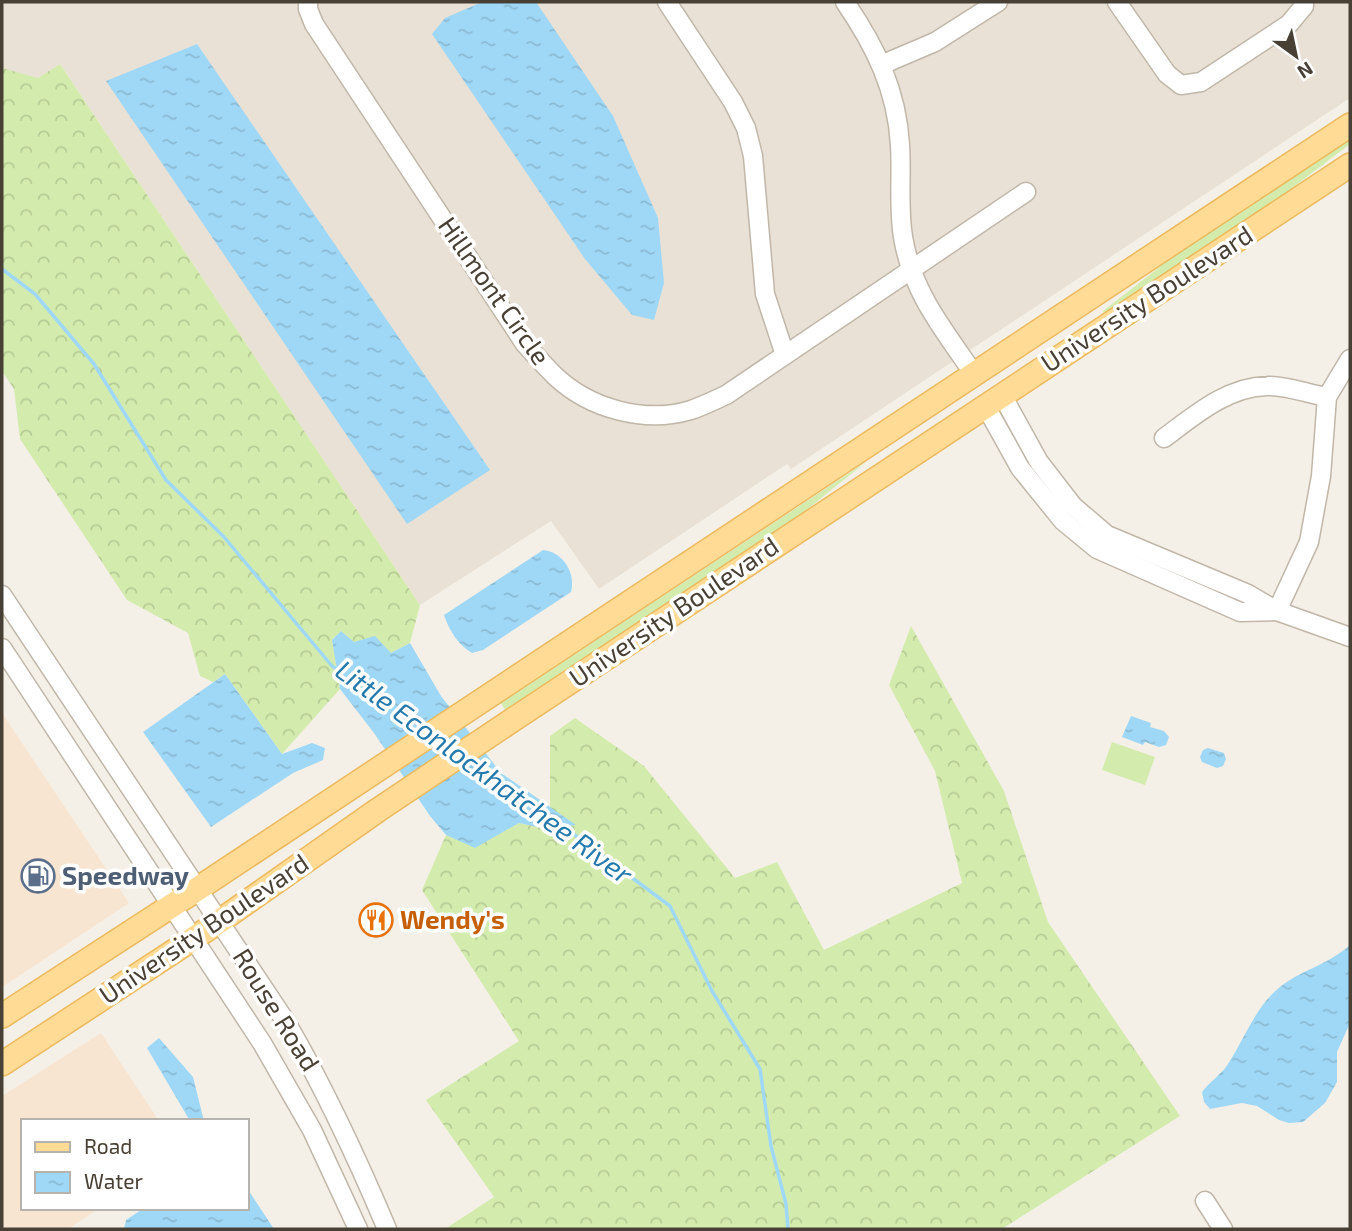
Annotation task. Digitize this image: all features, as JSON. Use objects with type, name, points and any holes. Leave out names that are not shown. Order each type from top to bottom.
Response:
[{"type":"main road","name":"University Boulevard","points":[[2,1016],[1350,125]]},
{"type":"main road","name":"University Boulevard","points":[[2,1063],[220,921],[511,721],[1350,165]]},
{"type":"main road","points":[[994,400],[987,390],[996,373],[1031,335]]},
{"type":"main road","points":[[935,439],[966,401],[974,374]]},
{"type":"street","name":"Hillmont Circle","points":[[308,2],[314,24],[525,344],[557,378],[587,398],[617,411],[654,415],[690,410],[726,395],[1026,192]]},
{"type":"street","points":[[667,2],[733,102],[746,128],[753,156],[765,294],[785,355]]},
{"type":"street","points":[[845,2],[864,30],[892,91],[900,142],[903,236],[912,270],[922,298],[974,374]]},
{"type":"street","points":[[881,65],[935,42],[998,2]]},
{"type":"street","points":[[1117,2],[1167,74],[1181,85],[1201,82],[1289,24],[1304,6],[1304,2]]},
{"type":"street","points":[[1278,611],[1309,542],[1321,476],[1327,397],[1350,359]]},
{"type":"street","points":[[1164,438],[1206,407],[1234,393],[1268,386],[1327,397]]},
{"type":"street","points":[[994,400],[1020,468],[1063,521],[1097,549],[1240,612],[1278,611],[1350,637]]},
{"type":"street","name":"Rouse Road","points":[[2,595],[263,984],[316,1074],[387,1229]]},
{"type":"street","name":"Rouse Road","points":[[2,648],[173,905],[285,1080],[312,1130],[358,1229]]},
{"type":"street","points":[[1205,1200],[1223,1229]]},
{"type":"shaded area","points":[[2,2],[1350,2],[1350,98],[791,469],[787,464],[599,589],[551,521],[420,605],[60,64],[2,102]]},
{"type":"shaded area","points":[[2,713],[129,903],[2,987]]},
{"type":"shaded area","points":[[101,1033],[158,1119],[21,1119],[21,1210],[97,1210],[68,1229],[2,1229],[2,1096]]},
{"type":"green space","points":[[60,64],[420,605],[410,643],[391,653],[354,642],[341,631],[332,640],[340,689],[282,754],[225,674],[213,682],[200,676],[188,633],[127,600],[20,439],[14,389],[2,371],[2,68],[38,78]]},
{"type":"green space","points":[[1350,140],[1350,144],[1283,195],[1104,313],[1103,311],[1170,259]]},
{"type":"green space","points":[[866,462],[795,519],[505,710],[501,703]]},
{"type":"green space","points":[[911,626],[1004,791],[1048,922],[1180,1116],[1002,1229],[445,1229],[494,1197],[426,1100],[519,1041],[422,890],[446,835],[475,847],[519,823],[547,829],[575,825],[550,808],[550,736],[575,718],[644,766],[735,878],[777,862],[824,950],[962,883],[935,771],[889,685]]},
{"type":"green space","points":[[1112,742],[1155,757],[1145,785],[1102,770]]},
{"type":"water","points":[[482,2],[536,2],[613,116],[658,218],[664,283],[654,320],[632,315],[585,259],[432,34],[445,18]]},
{"type":"water","points":[[197,44],[490,470],[407,524],[106,81]]},
{"type":"water","points":[[543,550],[557,555],[570,571],[571,592],[483,650],[472,653],[462,646],[444,615]]},
{"type":"water","points":[[341,631],[354,642],[375,636],[391,653],[410,643],[441,696],[501,773],[576,825],[547,829],[519,823],[475,848],[446,835],[340,689],[332,640]]},
{"type":"water","points":[[225,674],[282,754],[312,743],[325,748],[323,760],[293,773],[211,827],[143,732]]},
{"type":"water","points":[[1131,716],[1151,723],[1150,727],[1164,731],[1169,737],[1166,745],[1159,747],[1145,742],[1143,745],[1122,737]]},
{"type":"water","points":[[1208,748],[1224,753],[1226,759],[1223,766],[1217,768],[1202,762],[1200,757],[1203,750]]},
{"type":"water","points":[[1350,945],[1350,1023],[1337,1052],[1337,1082],[1325,1103],[1303,1122],[1289,1123],[1257,1106],[1242,1103],[1210,1109],[1204,1102],[1202,1092],[1228,1064],[1251,1023],[1271,995],[1288,981],[1333,958]]},
{"type":"water","points":[[159,1038],[193,1077],[204,1119],[189,1119],[147,1048]]},
{"type":"water","points":[[248,1190],[274,1229],[124,1229],[126,1220],[141,1210],[248,1210]]},
{"type":"waterway","name":"Little Econlockhatchee River","points":[[2,269],[35,294],[94,364],[166,480],[224,537],[332,666],[341,672]]},
{"type":"waterway","name":"Little Econlockhatchee River","points":[[560,824],[670,906],[712,991],[760,1069],[771,1146],[786,1204],[788,1229]]},
{"type":"place","name":"Speedway","points":[[38,876]]},
{"type":"place","name":"Wendy's","points":[[376,920]]}]
